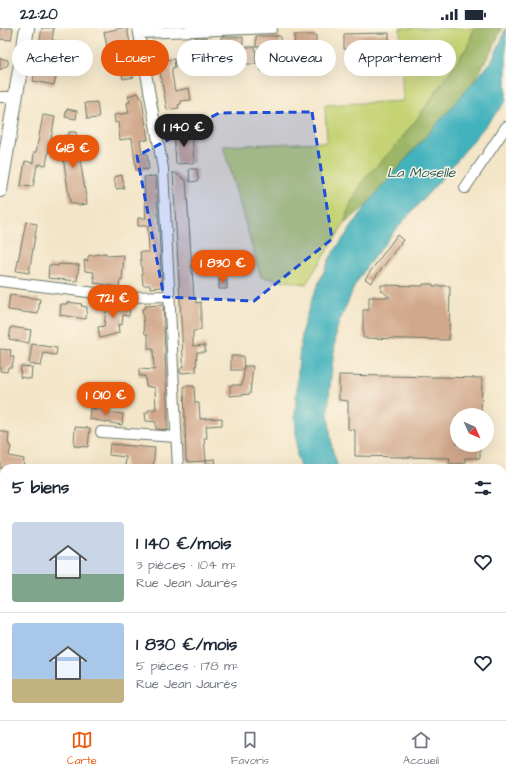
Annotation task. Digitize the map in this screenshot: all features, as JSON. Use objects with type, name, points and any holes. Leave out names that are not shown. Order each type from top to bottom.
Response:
[{"type":"main road","points":[[0,190],[27,28]]},
{"type":"street","points":[[178,464],[163,169],[138,30],[272,28]]},
{"type":"street","points":[[0,97],[16,97]]},
{"type":"street","points":[[465,188],[506,126]]},
{"type":"street","points":[[0,281],[128,297],[169,296]]},
{"type":"street","points":[[101,432],[176,437]]},
{"type":"highlighted area","points":[[312,112],[332,239],[254,301],[164,297],[137,156],[219,113]]},
{"type":"green space","points":[[400,28],[474,28],[468,46],[456,63],[456,40],[400,40]]},
{"type":"green space","points":[[474,28],[502,28],[493,48],[470,88],[383,191],[344,224],[351,203],[365,178],[393,149],[417,119],[447,76],[456,76],[456,63],[468,46]]},
{"type":"green space","points":[[402,76],[447,76],[417,119],[351,203],[344,224],[306,284],[261,277],[223,146],[327,142],[325,105],[403,101]]},
{"type":"water","name":"La Moselle","points":[[506,28],[506,101],[442,178],[392,234],[367,266],[355,285],[337,328],[328,412],[332,448],[337,464],[299,464],[297,457],[295,414],[299,356],[303,327],[313,295],[331,256],[372,198],[491,62]]},
{"type":"building","points":[[0,28],[13,28],[11,40],[0,39]]},
{"type":"building","points":[[42,28],[54,28],[52,40],[40,40]]},
{"type":"building","points":[[127,28],[129,40],[106,40],[104,32]]},
{"type":"building","points":[[389,33],[389,40],[344,40],[344,34]]},
{"type":"building","points":[[294,35],[316,35],[316,40],[294,40]]},
{"type":"building","points":[[256,36],[280,36],[280,40],[256,40]]},
{"type":"building","points":[[195,37],[207,37],[207,40],[195,40]]},
{"type":"building","points":[[221,37],[243,37],[243,40],[221,40]]},
{"type":"building","points":[[247,47],[255,47],[255,64],[247,64]]},
{"type":"building","points":[[0,58],[8,60],[8,65],[0,70]]},
{"type":"building","points":[[174,59],[175,67],[172,68],[172,74],[175,91],[189,88],[191,100],[181,101],[181,104],[178,105],[179,108],[167,110],[161,76],[169,76],[169,60]]},
{"type":"building","points":[[34,76],[56,76],[54,85],[33,81]]},
{"type":"building","points":[[122,76],[134,76],[134,77],[123,79]]},
{"type":"building","points":[[138,93],[142,99],[148,140],[140,140],[142,154],[147,153],[149,169],[136,170],[132,138],[120,140],[118,122],[115,123],[114,115],[129,113],[127,103],[130,102],[128,96]]},
{"type":"building","points":[[97,102],[99,118],[87,119],[85,103]]},
{"type":"building","points":[[67,109],[77,111],[76,119],[65,117]]},
{"type":"building","points":[[43,115],[55,117],[46,165],[37,165],[33,187],[21,186],[25,161],[33,163],[34,152],[36,152]]},
{"type":"building","points":[[69,132],[76,132],[87,204],[79,205],[70,203],[60,137],[69,135]]},
{"type":"building","points":[[192,133],[194,163],[176,164],[174,134]]},
{"type":"building","points":[[189,169],[197,169],[198,181],[190,182]]},
{"type":"building","points":[[173,172],[186,180],[194,298],[196,298],[196,303],[201,302],[201,330],[193,331],[193,346],[205,345],[205,352],[197,352],[196,372],[180,373],[183,366],[183,356]]},
{"type":"building","points":[[122,175],[124,188],[116,189],[114,177]]},
{"type":"building","points":[[156,176],[162,287],[150,288],[150,285],[143,285],[140,252],[149,252],[148,226],[138,226],[138,218],[146,218],[144,177]]},
{"type":"building","points":[[26,222],[37,224],[29,273],[16,271]]},
{"type":"building","points":[[397,235],[403,240],[371,283],[365,279]]},
{"type":"building","points":[[106,253],[107,256],[124,255],[122,281],[120,280],[119,288],[94,283],[94,272],[85,271],[84,260],[88,261],[88,256]]},
{"type":"building","points":[[203,259],[215,261],[214,268],[202,267]]},
{"type":"building","points":[[58,264],[79,265],[77,281],[48,278],[49,265],[58,266]]},
{"type":"building","points":[[219,280],[227,280],[227,289],[219,289]]},
{"type":"building","points":[[423,284],[433,284],[433,286],[450,286],[449,340],[363,338],[363,310],[369,310],[369,297],[390,297],[381,290],[381,285],[423,286]]},
{"type":"building","points":[[10,295],[40,299],[38,314],[8,310]]},
{"type":"building","points":[[67,302],[82,304],[81,306],[87,307],[86,319],[60,315],[61,304],[67,304]]},
{"type":"building","points":[[107,303],[130,306],[129,316],[123,315],[122,325],[118,324],[119,333],[100,338],[98,327],[104,326]]},
{"type":"building","points":[[163,305],[168,430],[156,429],[156,422],[146,421],[145,413],[148,413],[148,410],[156,409],[155,388],[146,386],[145,376],[139,376],[139,369],[154,370],[153,349],[148,349],[148,334],[145,334],[142,309],[145,308],[145,306]]},
{"type":"building","points":[[11,327],[31,330],[29,343],[9,339]]},
{"type":"building","points":[[32,344],[57,348],[56,355],[44,353],[41,366],[29,364]]},
{"type":"building","points":[[0,349],[11,350],[10,356],[14,357],[12,367],[8,367],[7,372],[0,371]]},
{"type":"building","points":[[231,356],[243,356],[244,369],[244,366],[253,366],[250,394],[230,396],[230,385],[242,385],[244,370],[231,370]]},
{"type":"building","points":[[21,366],[32,367],[31,379],[20,377]]},
{"type":"building","points":[[339,375],[482,378],[481,408],[450,408],[450,452],[480,452],[480,458],[465,458],[465,464],[449,464],[450,458],[355,456],[355,430],[348,429],[348,401],[339,400]]},
{"type":"building","points":[[184,386],[194,386],[195,403],[199,403],[200,419],[222,418],[222,425],[206,426],[207,438],[204,438],[206,461],[189,462],[186,460]]},
{"type":"building","points":[[98,406],[107,407],[107,412],[123,414],[122,425],[89,419],[90,408],[98,409]]},
{"type":"building","points":[[75,427],[90,428],[88,447],[74,446]]},
{"type":"building","points":[[0,431],[9,433],[8,443],[9,446],[11,446],[9,456],[24,459],[23,464],[0,464]]},
{"type":"building","points":[[110,444],[155,448],[153,464],[125,464],[126,457],[109,455]]},
{"type":"building","points":[[215,459],[216,464],[206,464],[206,460]]}]
